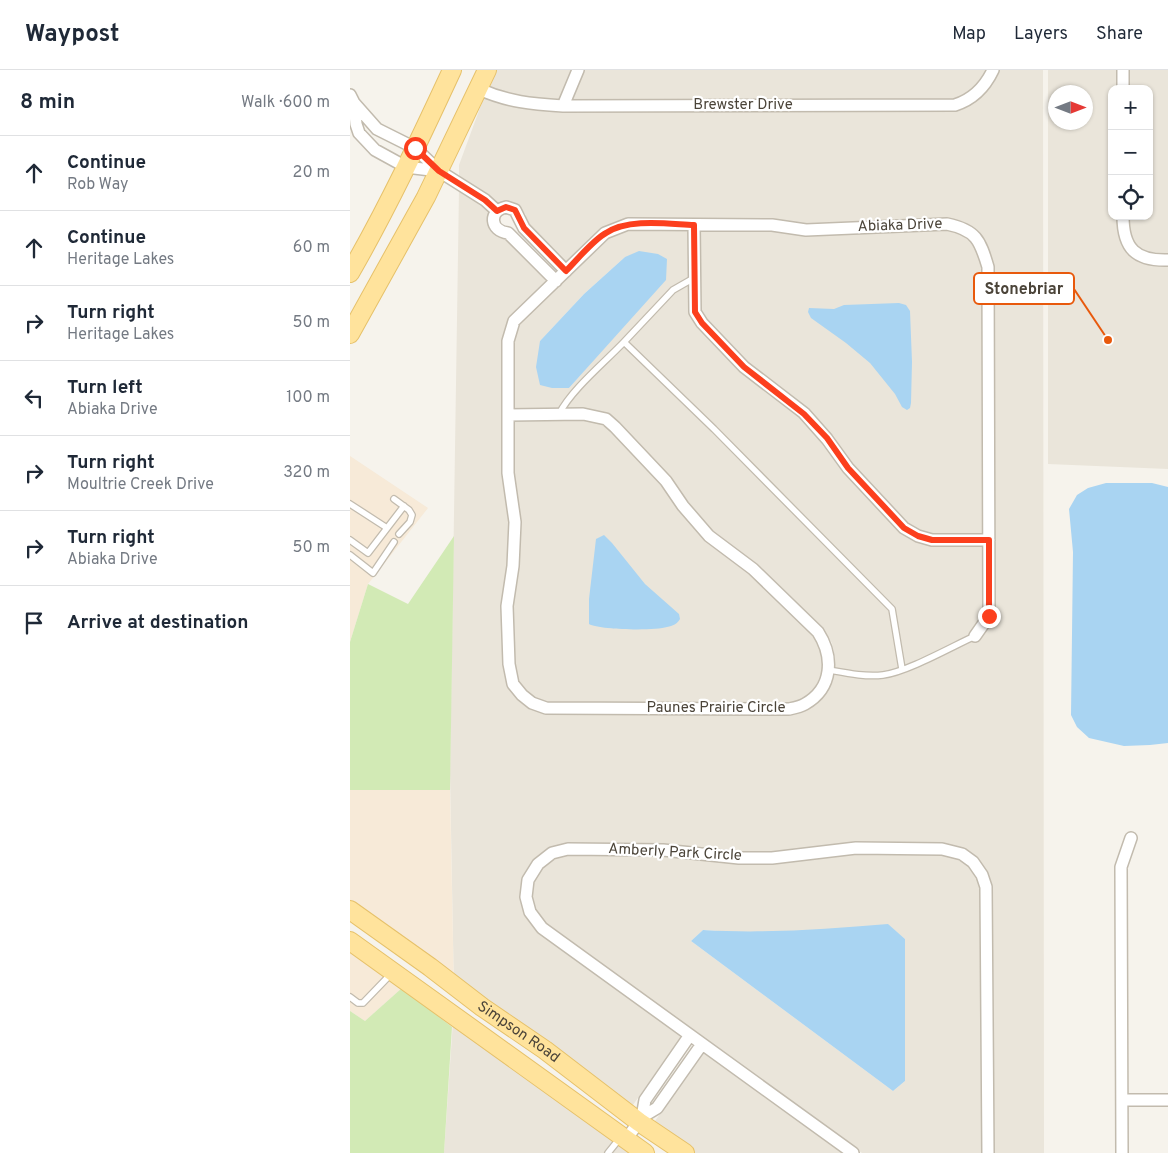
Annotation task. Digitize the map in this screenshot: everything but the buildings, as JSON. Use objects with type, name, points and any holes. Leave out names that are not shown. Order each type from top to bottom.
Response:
[{"type":"main road","points":[[350,273],[372,235],[452,70]]},
{"type":"main road","points":[[350,334],[439,171],[487,70]]},
{"type":"main road","name":"Simpson Road","points":[[350,910],[430,966],[482,1007],[545,1050],[686,1153]]},
{"type":"main road","name":"Simpson Road","points":[[350,941],[645,1153]]},
{"type":"main road","points":[[393,971],[407,966],[425,970],[459,996],[482,1007]]},
{"type":"street","points":[[562,106],[578,70]]},
{"type":"street","name":"Brewster Drive","points":[[479,89],[499,98],[521,103],[562,106],[954,105],[964,102],[978,93],[987,83],[994,70]]},
{"type":"street","points":[[1123,70],[1123,85]]},
{"type":"street","points":[[351,102],[377,129],[415,148],[439,171],[485,200],[497,211]]},
{"type":"street","points":[[351,102],[356,124],[355,132],[375,150],[406,167],[439,171]]},
{"type":"street","points":[[556,281],[508,233],[496,228],[494,216],[497,211],[506,207],[511,208],[518,215],[524,228],[566,271]]},
{"type":"street","points":[[508,233],[516,228],[519,220]]},
{"type":"street","points":[[1123,220],[1126,240],[1134,252],[1149,260],[1168,260]]},
{"type":"street","name":"Abiaka Drive","points":[[556,281],[604,233],[628,224],[772,225],[806,230],[947,224],[962,227],[975,236],[982,248],[988,267],[989,540],[989,616],[975,636]]},
{"type":"street","points":[[694,225],[695,312],[702,323],[744,367],[804,414],[827,438],[848,468],[904,528],[918,536],[932,540],[989,540]]},
{"type":"street","name":"Paunes Prairie Circle","points":[[556,281],[514,322],[508,341],[508,473],[514,522],[513,566],[506,606],[508,664],[513,684],[532,703],[546,708],[789,709],[804,705],[813,698],[821,688],[829,670]]},
{"type":"street","points":[[508,415],[594,415],[606,419],[666,481],[683,506],[709,536],[753,569],[818,632],[826,644],[829,670]]},
{"type":"street","points":[[1122,1153],[1121,867],[1131,838]]},
{"type":"street","name":"Amberly Park Circle","points":[[853,1153],[542,928],[530,912],[526,897],[528,880],[538,864],[552,853],[568,849],[663,850],[739,858],[772,858],[856,848],[942,849],[962,854],[973,862],[982,875],[986,887],[988,1153]]},
{"type":"street","points":[[640,1119],[644,1100],[690,1035]]},
{"type":"street","points":[[624,1138],[640,1119],[657,1108],[702,1044]]},
{"type":"street","points":[[1122,1100],[1168,1100]]},
{"type":"lane","points":[[558,414],[572,395],[673,290],[694,278]]},
{"type":"lane","points":[[624,342],[714,429],[892,609],[902,669]]},
{"type":"lane","points":[[394,499],[412,515],[410,522],[399,534]]},
{"type":"lane","points":[[350,504],[387,528]]},
{"type":"lane","points":[[350,540],[368,553],[404,506]]},
{"type":"lane","points":[[350,555],[373,573],[394,542]]},
{"type":"lane","points":[[829,670],[878,676],[890,674],[975,636]]},
{"type":"lane","points":[[350,997],[358,1003],[363,1003],[393,971]]},
{"type":"lane","points":[[608,1153],[624,1138]]},
{"type":"shaded area","points":[[494,70],[572,70],[559,101],[522,98],[501,93],[488,87]]},
{"type":"shaded area","points":[[584,70],[987,70],[974,90],[954,99],[571,101]]},
{"type":"shaded area","points":[[1000,70],[1043,70],[1044,1153],[993,1153],[992,887],[987,872],[977,858],[963,849],[772,853],[663,845],[548,849],[533,861],[525,915],[682,1036],[623,1119],[454,994],[450,774],[459,189],[490,212],[488,223],[491,231],[507,239],[548,281],[509,320],[502,341],[502,473],[509,523],[507,566],[501,607],[503,664],[508,685],[530,708],[789,714],[827,690],[834,672],[835,658],[832,643],[822,628],[758,565],[713,532],[688,503],[671,478],[619,423],[608,415],[583,409],[514,410],[514,342],[519,324],[608,237],[629,229],[689,230],[689,312],[697,325],[740,371],[800,417],[823,442],[843,471],[900,531],[983,545],[983,614],[967,637],[977,643],[995,616],[994,267],[988,247],[979,232],[964,222],[947,219],[806,225],[628,219],[613,223],[600,230],[566,263],[529,225],[525,219],[526,215],[519,206],[507,202],[498,204],[459,177],[459,165],[484,97],[519,108],[565,113],[566,111],[954,110],[968,106],[992,86]],"holes":[[[625,257],[590,364],[569,388],[540,341],[584,294]]]},
{"type":"shaded area","points":[[1048,70],[1168,70],[1168,469],[1048,464],[1048,130],[1093,130],[1093,85],[1048,85]]},
{"type":"shaded area","points":[[946,229],[960,232],[970,239],[977,250],[982,267],[983,535],[932,534],[920,531],[908,524],[853,465],[832,435],[809,410],[748,364],[707,320],[701,310],[700,230]]},
{"type":"shaded area","points":[[582,419],[603,424],[611,431],[661,484],[704,539],[749,573],[813,635],[820,646],[823,669],[816,686],[809,694],[801,700],[789,704],[548,703],[535,699],[526,691],[519,682],[514,664],[512,607],[519,566],[520,522],[514,473],[514,420]]},
{"type":"shaded area","points":[[350,456],[428,508],[368,584],[350,642]]},
{"type":"shaded area","points":[[350,790],[450,790],[454,994],[350,920]]},
{"type":"shaded area","points":[[569,854],[941,854],[959,859],[969,865],[977,877],[980,887],[982,1153],[862,1153],[546,924],[536,910],[532,897],[534,882],[543,867],[555,857]],"holes":[[[888,925],[905,939],[905,1081],[893,1091],[691,941],[703,930],[794,932]]]},
{"type":"shaded area","points":[[350,933],[453,1022],[452,1027],[402,988],[365,1021],[350,1011]]},
{"type":"shaded area","points":[[453,1021],[651,1153],[444,1153]]},
{"type":"shaded area","points":[[704,1052],[844,1153],[671,1153],[645,1135]]},
{"type":"green space","points":[[454,536],[450,790],[350,790],[350,642],[368,584],[408,604]]},
{"type":"green space","points":[[402,988],[452,1027],[444,1153],[350,1153],[350,1011],[365,1021]]},
{"type":"water","points":[[639,251],[658,254],[667,259],[666,280],[569,388],[552,388],[540,385],[536,367],[540,341],[584,294],[625,257]]},
{"type":"water","points":[[899,303],[906,305],[910,311],[911,403],[910,408],[907,410],[902,407],[895,394],[870,363],[811,318],[808,312],[809,308],[834,309],[844,305]]},
{"type":"water","points":[[1106,483],[1152,483],[1168,487],[1168,743],[1124,746],[1089,738],[1077,727],[1071,715],[1073,552],[1069,509],[1077,495],[1088,488]]},
{"type":"water","points":[[604,535],[645,584],[679,614],[680,619],[676,623],[661,628],[640,629],[604,628],[589,624],[589,599],[596,539]]},
{"type":"water","points":[[888,924],[905,939],[905,1081],[893,1091],[691,941],[703,930],[772,931]]},
{"type":"place","name":"Stonebriar","points":[[1108,340]]},
{"type":"route","points":[[415,148],[439,171],[472,191],[497,211],[506,207],[515,210],[524,228],[566,271],[604,233],[616,228],[628,224],[694,225],[695,312],[702,323],[744,367],[804,414],[827,438],[848,468],[904,528],[918,536],[932,540],[989,540],[989,616]]}]
